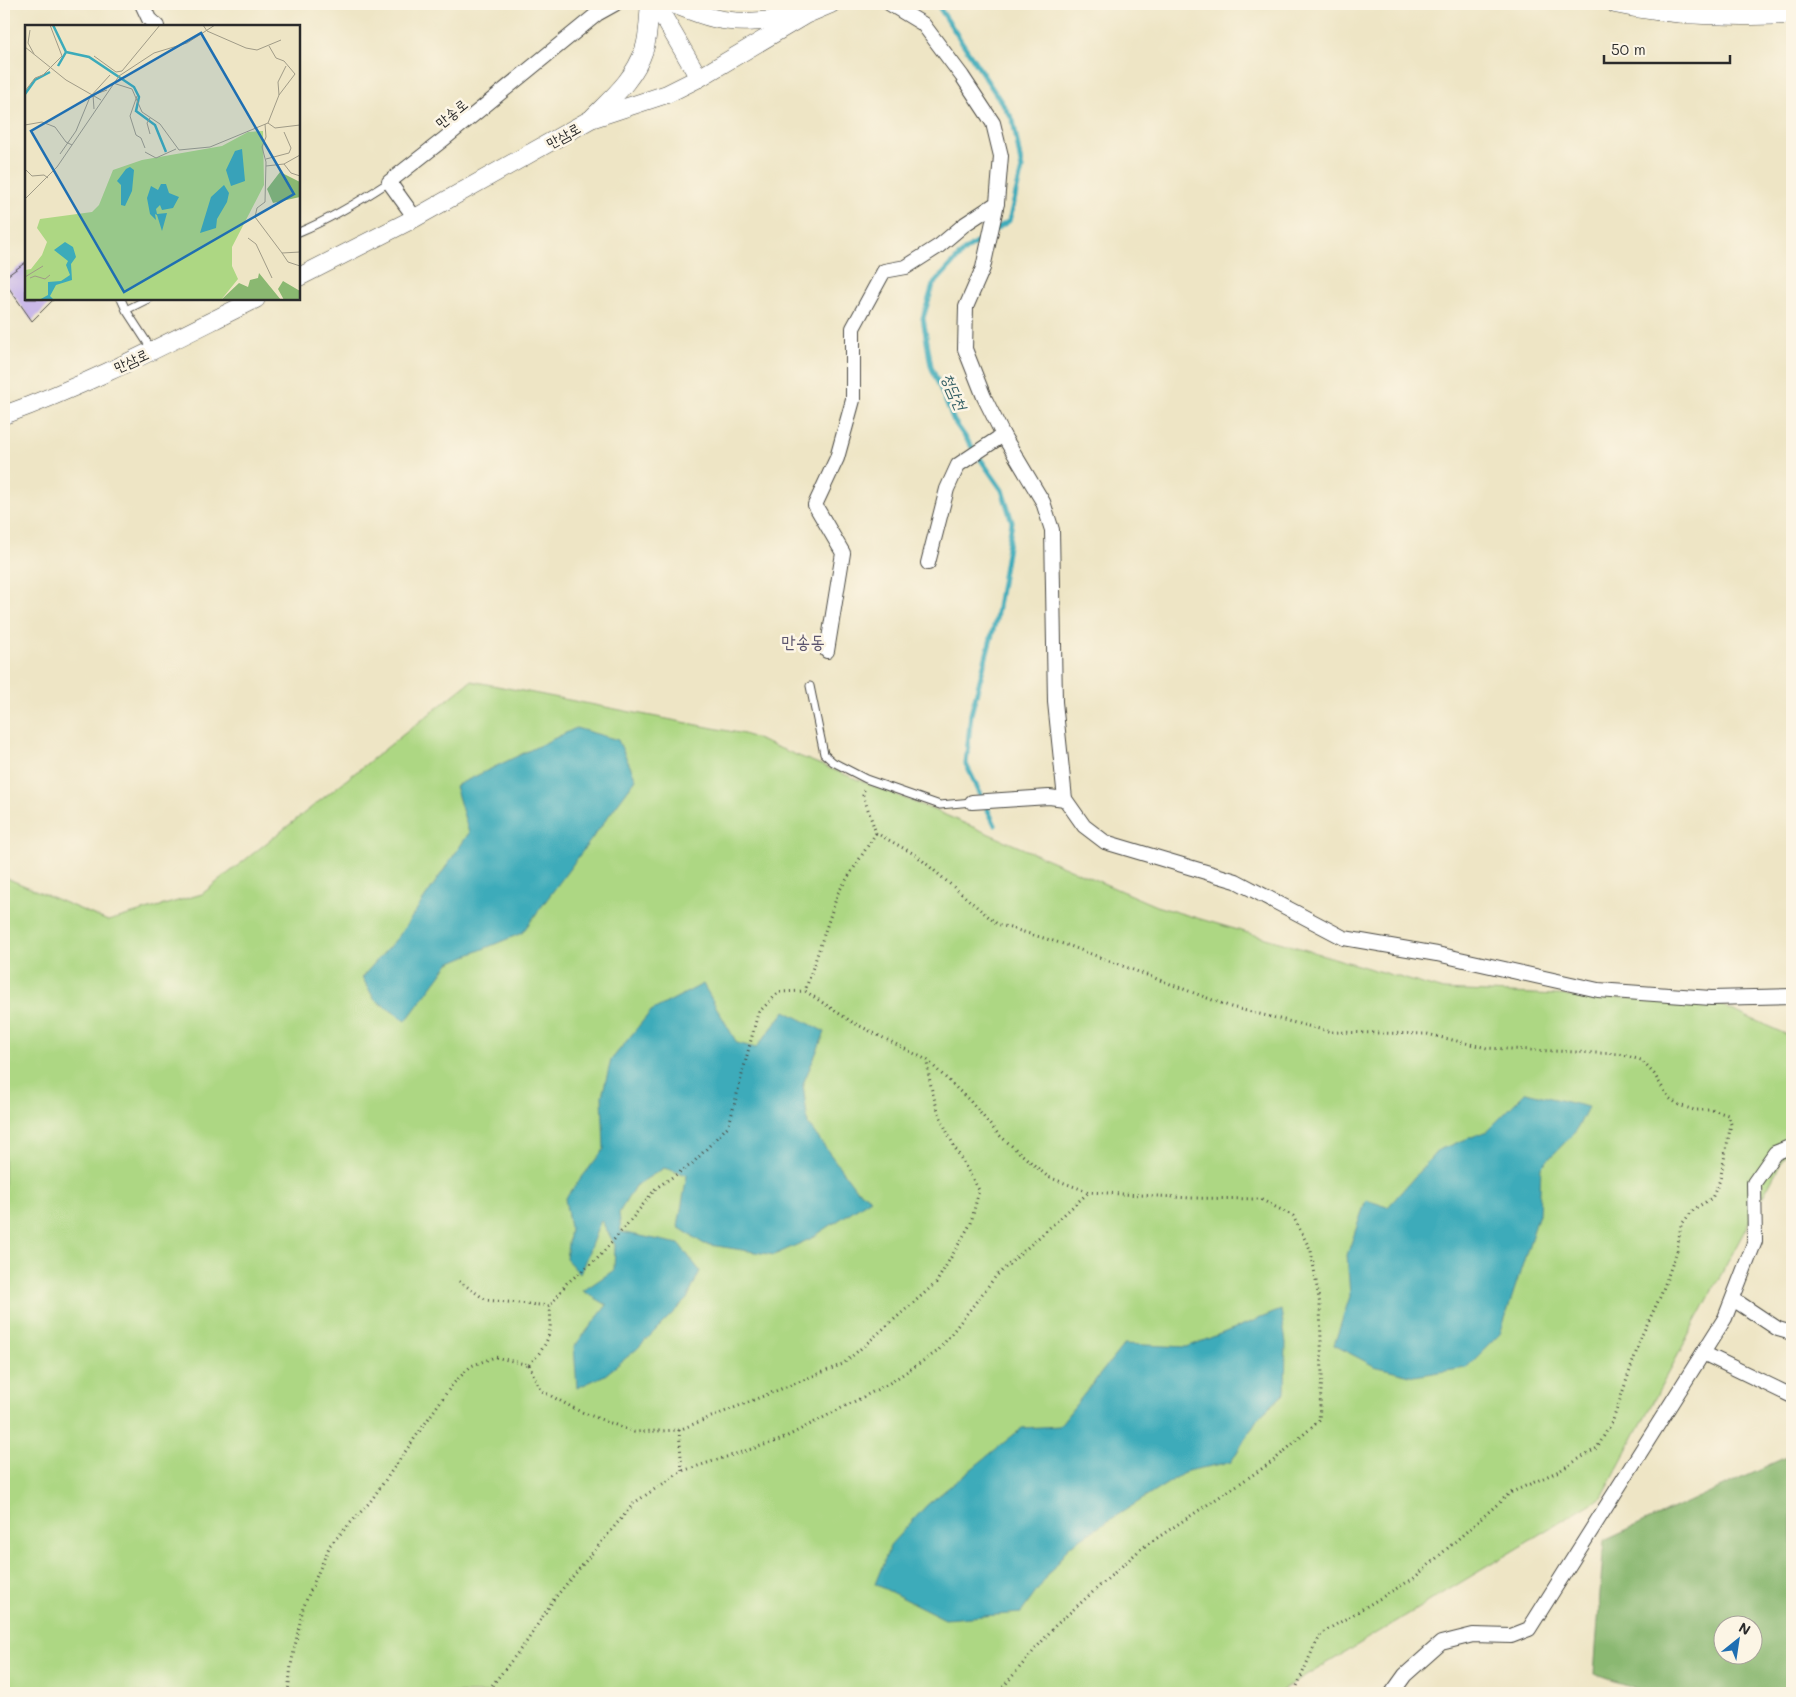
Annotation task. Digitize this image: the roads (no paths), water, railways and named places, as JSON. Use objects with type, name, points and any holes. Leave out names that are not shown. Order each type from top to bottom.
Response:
[{"type":"street","points":[[142,4],[149,19],[156,25]]},
{"type":"street","name":"만송로","points":[[389,182],[597,14],[615,4]]},
{"type":"street","points":[[591,119],[632,76],[639,63],[645,48],[650,4]]},
{"type":"street","points":[[656,4],[698,78]]},
{"type":"street","points":[[673,4],[714,18],[737,21],[769,21],[805,14]]},
{"type":"street","name":"만삼로","points":[[300,276],[415,218],[591,119],[667,94],[698,78],[805,14],[831,4]]},
{"type":"street","points":[[890,4],[923,24],[962,76],[993,123],[1001,156],[997,203],[988,247],[983,268],[966,307],[965,348],[984,397],[1003,435],[1043,502],[1052,530],[1055,702],[1065,798],[1084,826],[1105,842],[1236,881],[1344,938],[1438,954],[1598,990],[1711,998],[1792,996]]},
{"type":"street","points":[[1615,4],[1642,10],[1734,17],[1792,15]]},
{"type":"street","points":[[389,182],[415,218]]},
{"type":"street","points":[[827,651],[843,553],[815,505],[837,458],[853,400],[853,328],[884,271],[906,267],[940,246],[965,224],[997,203]]},
{"type":"street","name":"만삼로","points":[[4,415],[36,404],[254,300]]},
{"type":"street","points":[[928,563],[947,489],[958,464],[1003,435]]},
{"type":"street","points":[[972,802],[1049,797],[1065,798]]},
{"type":"street","points":[[1392,1693],[1405,1675],[1441,1643],[1473,1635],[1511,1636],[1529,1629],[1725,1318],[1755,1241],[1754,1183],[1775,1153],[1792,1146]]},
{"type":"street","points":[[1734,1299],[1778,1329],[1792,1333]]},
{"type":"street","points":[[1703,1353],[1792,1396]]},
{"type":"lane","name":"만송로","points":[[300,232],[358,202],[389,182]]},
{"type":"lane","points":[[121,300],[152,350]]},
{"type":"lane","points":[[126,310],[146,300]]},
{"type":"lane","points":[[810,686],[824,754],[833,762],[866,779],[940,805],[972,802]]},
{"type":"water","points":[[576,728],[618,740],[636,779],[522,933],[449,963],[406,1021],[374,999],[362,977],[398,937],[469,833],[455,786]]},
{"type":"water","points":[[703,984],[737,1043],[756,1048],[785,1011],[825,1032],[803,1084],[808,1124],[855,1188],[871,1199],[810,1239],[774,1255],[704,1244],[678,1227],[687,1175],[664,1168],[635,1186],[619,1213],[621,1232],[679,1244],[700,1271],[687,1299],[637,1349],[605,1375],[577,1388],[574,1347],[607,1305],[583,1291],[614,1270],[615,1245],[601,1220],[580,1274],[566,1259],[570,1228],[565,1199],[604,1149],[602,1096],[611,1060],[651,1011]]},
{"type":"water","points":[[1526,1092],[1588,1107],[1576,1131],[1541,1167],[1539,1214],[1500,1334],[1466,1368],[1414,1376],[1374,1366],[1334,1345],[1350,1296],[1347,1255],[1366,1200],[1388,1207],[1438,1150],[1487,1131]]},
{"type":"water","points":[[1281,1310],[1286,1343],[1285,1393],[1258,1418],[1231,1462],[1187,1471],[1069,1546],[1021,1613],[945,1619],[875,1584],[891,1544],[927,1505],[1022,1428],[1059,1426],[1124,1344],[1187,1347]]},
{"type":"waterway","name":"청담천","points":[[937,4],[1013,120],[1022,169],[1009,221],[993,231]]},
{"type":"waterway","name":"청담천","points":[[986,236],[964,251],[933,285],[923,318],[931,366],[954,421],[1002,490],[1012,522],[996,619],[971,714],[966,764],[995,825]]},
{"type":"district","name":"만송동","points":[[803,641]]}]
